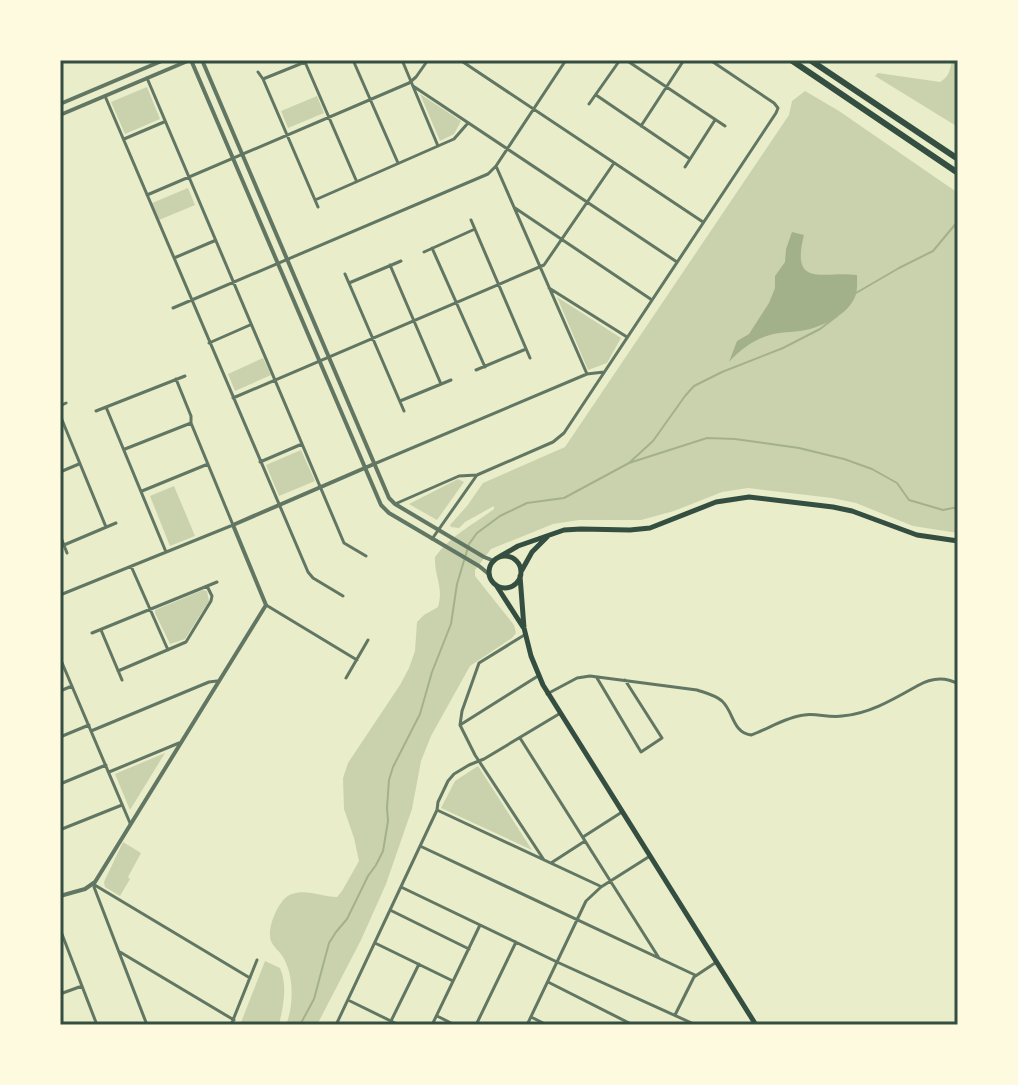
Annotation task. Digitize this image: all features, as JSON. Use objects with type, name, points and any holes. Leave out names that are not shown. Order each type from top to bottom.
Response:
[{"type":"highway","points":[[791,60],[958,173]]},
{"type":"highway","points":[[810,60],[958,159]]},
{"type":"main road","points":[[525,631],[490,575],[490,567],[518,546],[573,529],[621,531],[650,528],[716,502],[749,497],[852,511],[917,535],[958,541]]},
{"type":"main road","points":[[495,584],[510,587],[516,583],[532,552],[551,534]]},
{"type":"main road","points":[[497,559],[507,556],[519,565],[525,631],[538,676],[547,694],[756,1025]]},
{"type":"street","points":[[60,104],[164,60]]},
{"type":"street","points":[[60,115],[190,60],[383,508],[490,575]]},
{"type":"street","points":[[202,60],[389,498],[484,557],[497,559]]},
{"type":"street","points":[[353,60],[399,163]]},
{"type":"street","points":[[402,60],[438,146]]},
{"type":"street","points":[[147,195],[412,84],[428,60]]},
{"type":"street","points":[[460,60],[703,223]]},
{"type":"street","points":[[173,308],[488,174],[566,60]]},
{"type":"street","points":[[589,104],[623,60],[725,126]]},
{"type":"street","points":[[641,126],[684,60]]},
{"type":"street","points":[[395,504],[459,476],[477,475],[557,440],[564,433],[778,108],[710,60]]},
{"type":"street","points":[[263,79],[308,61],[357,181]]},
{"type":"street","points":[[258,72],[318,207]]},
{"type":"street","points":[[147,78],[344,543],[366,556]]},
{"type":"street","points":[[412,84],[677,262]]},
{"type":"street","points":[[596,95],[690,159]]},
{"type":"street","points":[[105,96],[308,572],[343,596]]},
{"type":"street","points":[[685,167],[715,120]]},
{"type":"street","points":[[124,139],[165,122]]},
{"type":"street","points":[[315,200],[457,138],[468,123]]},
{"type":"street","points":[[233,398],[547,263],[614,163]]},
{"type":"street","points":[[496,166],[587,374]]},
{"type":"street","points":[[515,208],[652,300]]},
{"type":"street","points":[[471,220],[530,358]]},
{"type":"street","points":[[424,252],[475,229]]},
{"type":"street","points":[[174,258],[215,240]]},
{"type":"street","points":[[432,248],[485,367]]},
{"type":"street","points":[[349,283],[401,261]]},
{"type":"street","points":[[390,265],[441,384]]},
{"type":"street","points":[[345,274],[404,411]]},
{"type":"street","points":[[549,288],[627,337]]},
{"type":"street","points":[[209,343],[251,324]]},
{"type":"street","points":[[476,370],[526,349]]},
{"type":"street","points":[[60,595],[587,374],[604,372]]},
{"type":"street","points":[[96,411],[185,376]]},
{"type":"street","points":[[176,379],[266,605],[357,660]]},
{"type":"street","points":[[400,401],[451,380]]},
{"type":"street","points":[[60,406],[66,403]]},
{"type":"street","points":[[106,407],[166,552]]},
{"type":"street","points":[[60,415],[106,527]]},
{"type":"street","points":[[125,449],[191,423]]},
{"type":"street","points":[[260,462],[302,444]]},
{"type":"street","points":[[60,472],[80,464]]},
{"type":"street","points":[[142,491],[208,464]]},
{"type":"street","points":[[432,539],[477,475]]},
{"type":"street","points":[[64,545],[116,523]]},
{"type":"street","points":[[60,535],[67,553]]},
{"type":"street","points":[[131,566],[168,651]]},
{"type":"street","points":[[92,633],[217,582]]},
{"type":"street","points":[[118,671],[186,642],[212,599],[207,586]]},
{"type":"street","points":[[60,896],[93,884],[266,605]]},
{"type":"street","points":[[101,630],[122,680]]},
{"type":"street","points":[[525,631],[479,663],[460,725],[544,860]]},
{"type":"street","points":[[346,678],[368,640]]},
{"type":"street","points":[[60,658],[130,823]]},
{"type":"street","points":[[460,725],[538,676]]},
{"type":"street","points":[[596,676],[641,752],[662,738],[625,680]]},
{"type":"street","points":[[547,694],[577,678],[596,676],[711,694],[723,702],[738,730],[751,735],[805,714],[840,717],[855,714],[938,678],[958,684]]},
{"type":"street","points":[[91,731],[218,681]]},
{"type":"street","points":[[60,691],[72,686]]},
{"type":"street","points":[[336,1025],[452,776],[559,714]]},
{"type":"street","points":[[60,737],[89,725]]},
{"type":"street","points":[[520,737],[659,958]]},
{"type":"street","points":[[109,772],[180,743]]},
{"type":"street","points":[[60,784],[106,765]]},
{"type":"street","points":[[62,829],[122,805]]},
{"type":"street","points":[[437,810],[601,887]]},
{"type":"street","points":[[550,863],[622,812]]},
{"type":"street","points":[[420,846],[695,975]]},
{"type":"street","points":[[527,1025],[586,901],[601,887],[650,856]]},
{"type":"street","points":[[93,884],[148,1024]]},
{"type":"street","points":[[93,884],[250,978]]},
{"type":"street","points":[[401,887],[696,1025]]},
{"type":"street","points":[[390,910],[469,949]]},
{"type":"street","points":[[432,1025],[480,925]]},
{"type":"street","points":[[60,929],[96,1024],[90,1025]]},
{"type":"street","points":[[476,1025],[516,942]]},
{"type":"street","points":[[375,943],[453,981]]},
{"type":"street","points":[[60,953],[68,949]]},
{"type":"street","points":[[119,952],[232,1023],[257,960]]},
{"type":"street","points":[[675,1015],[695,975],[717,962]]},
{"type":"street","points":[[391,1021],[419,964]]},
{"type":"street","points":[[547,981],[633,1025]]},
{"type":"street","points":[[60,994],[82,986]]},
{"type":"street","points":[[348,1000],[399,1025]]},
{"type":"street","points":[[437,1016],[455,1025]]},
{"type":"street","points":[[531,1017],[547,1025]]},
{"type":"shaded area","points":[[952,60],[958,60],[958,127],[875,76],[878,73],[940,82],[950,70]]},
{"type":"shaded area","points":[[147,87],[160,119],[125,134],[111,102]]},
{"type":"shaded area","points":[[805,91],[958,193],[958,533],[913,526],[856,503],[748,488],[722,492],[641,520],[579,520],[553,524],[491,549],[475,570],[475,576],[514,625],[516,633],[470,666],[431,736],[421,761],[412,809],[386,884],[317,1025],[286,1025],[291,981],[287,964],[270,939],[273,918],[283,900],[292,894],[303,892],[337,897],[359,861],[344,809],[343,778],[348,763],[409,668],[415,651],[417,622],[438,607],[440,593],[435,557],[494,506],[459,528],[450,525],[483,483],[565,447],[789,115],[792,101]]},
{"type":"shaded area","points":[[420,94],[461,121],[454,134],[440,141]]},
{"type":"shaded area","points":[[317,96],[324,113],[288,128],[281,111]]},
{"type":"shaded area","points":[[188,188],[195,205],[159,220],[152,203]]},
{"type":"shaded area","points":[[792,232],[804,235],[801,252],[806,270],[822,275],[857,275],[854,299],[831,321],[808,330],[764,337],[729,362],[737,341],[749,334],[769,303],[775,288],[775,276],[785,262]]},
{"type":"shaded area","points":[[557,297],[621,338],[607,363],[588,370]]},
{"type":"shaded area","points":[[263,358],[271,375],[235,391],[228,374]]},
{"type":"shaded area","points":[[301,450],[315,481],[279,496],[266,465]]},
{"type":"shaded area","points":[[458,479],[464,482],[437,520],[409,504]]},
{"type":"shaded area","points":[[174,486],[195,536],[170,546],[150,496]]},
{"type":"shaded area","points":[[207,591],[209,601],[185,639],[170,644],[155,610]]},
{"type":"shaded area","points":[[165,753],[130,810],[115,774]]},
{"type":"shaded area","points":[[478,766],[532,850],[441,808],[455,781]]},
{"type":"shaded area","points":[[123,842],[141,853],[120,896],[105,887],[104,882]]},
{"type":"shaded area","points":[[265,961],[280,968],[284,982],[279,1025],[240,1025]]},
{"type":"waterway","points":[[856,293],[933,251],[958,221]]},
{"type":"waterway","points":[[300,1025],[314,999],[329,943],[347,919],[383,851],[388,821],[389,780],[420,714],[451,624],[457,584],[469,544],[477,533],[500,516],[527,503],[564,498],[629,463],[653,441],[694,386],[783,348],[820,329],[837,316]]},
{"type":"waterway","points":[[629,463],[707,438],[735,439],[799,448],[844,459],[872,469],[897,483],[909,500],[943,510],[958,507]]}]
